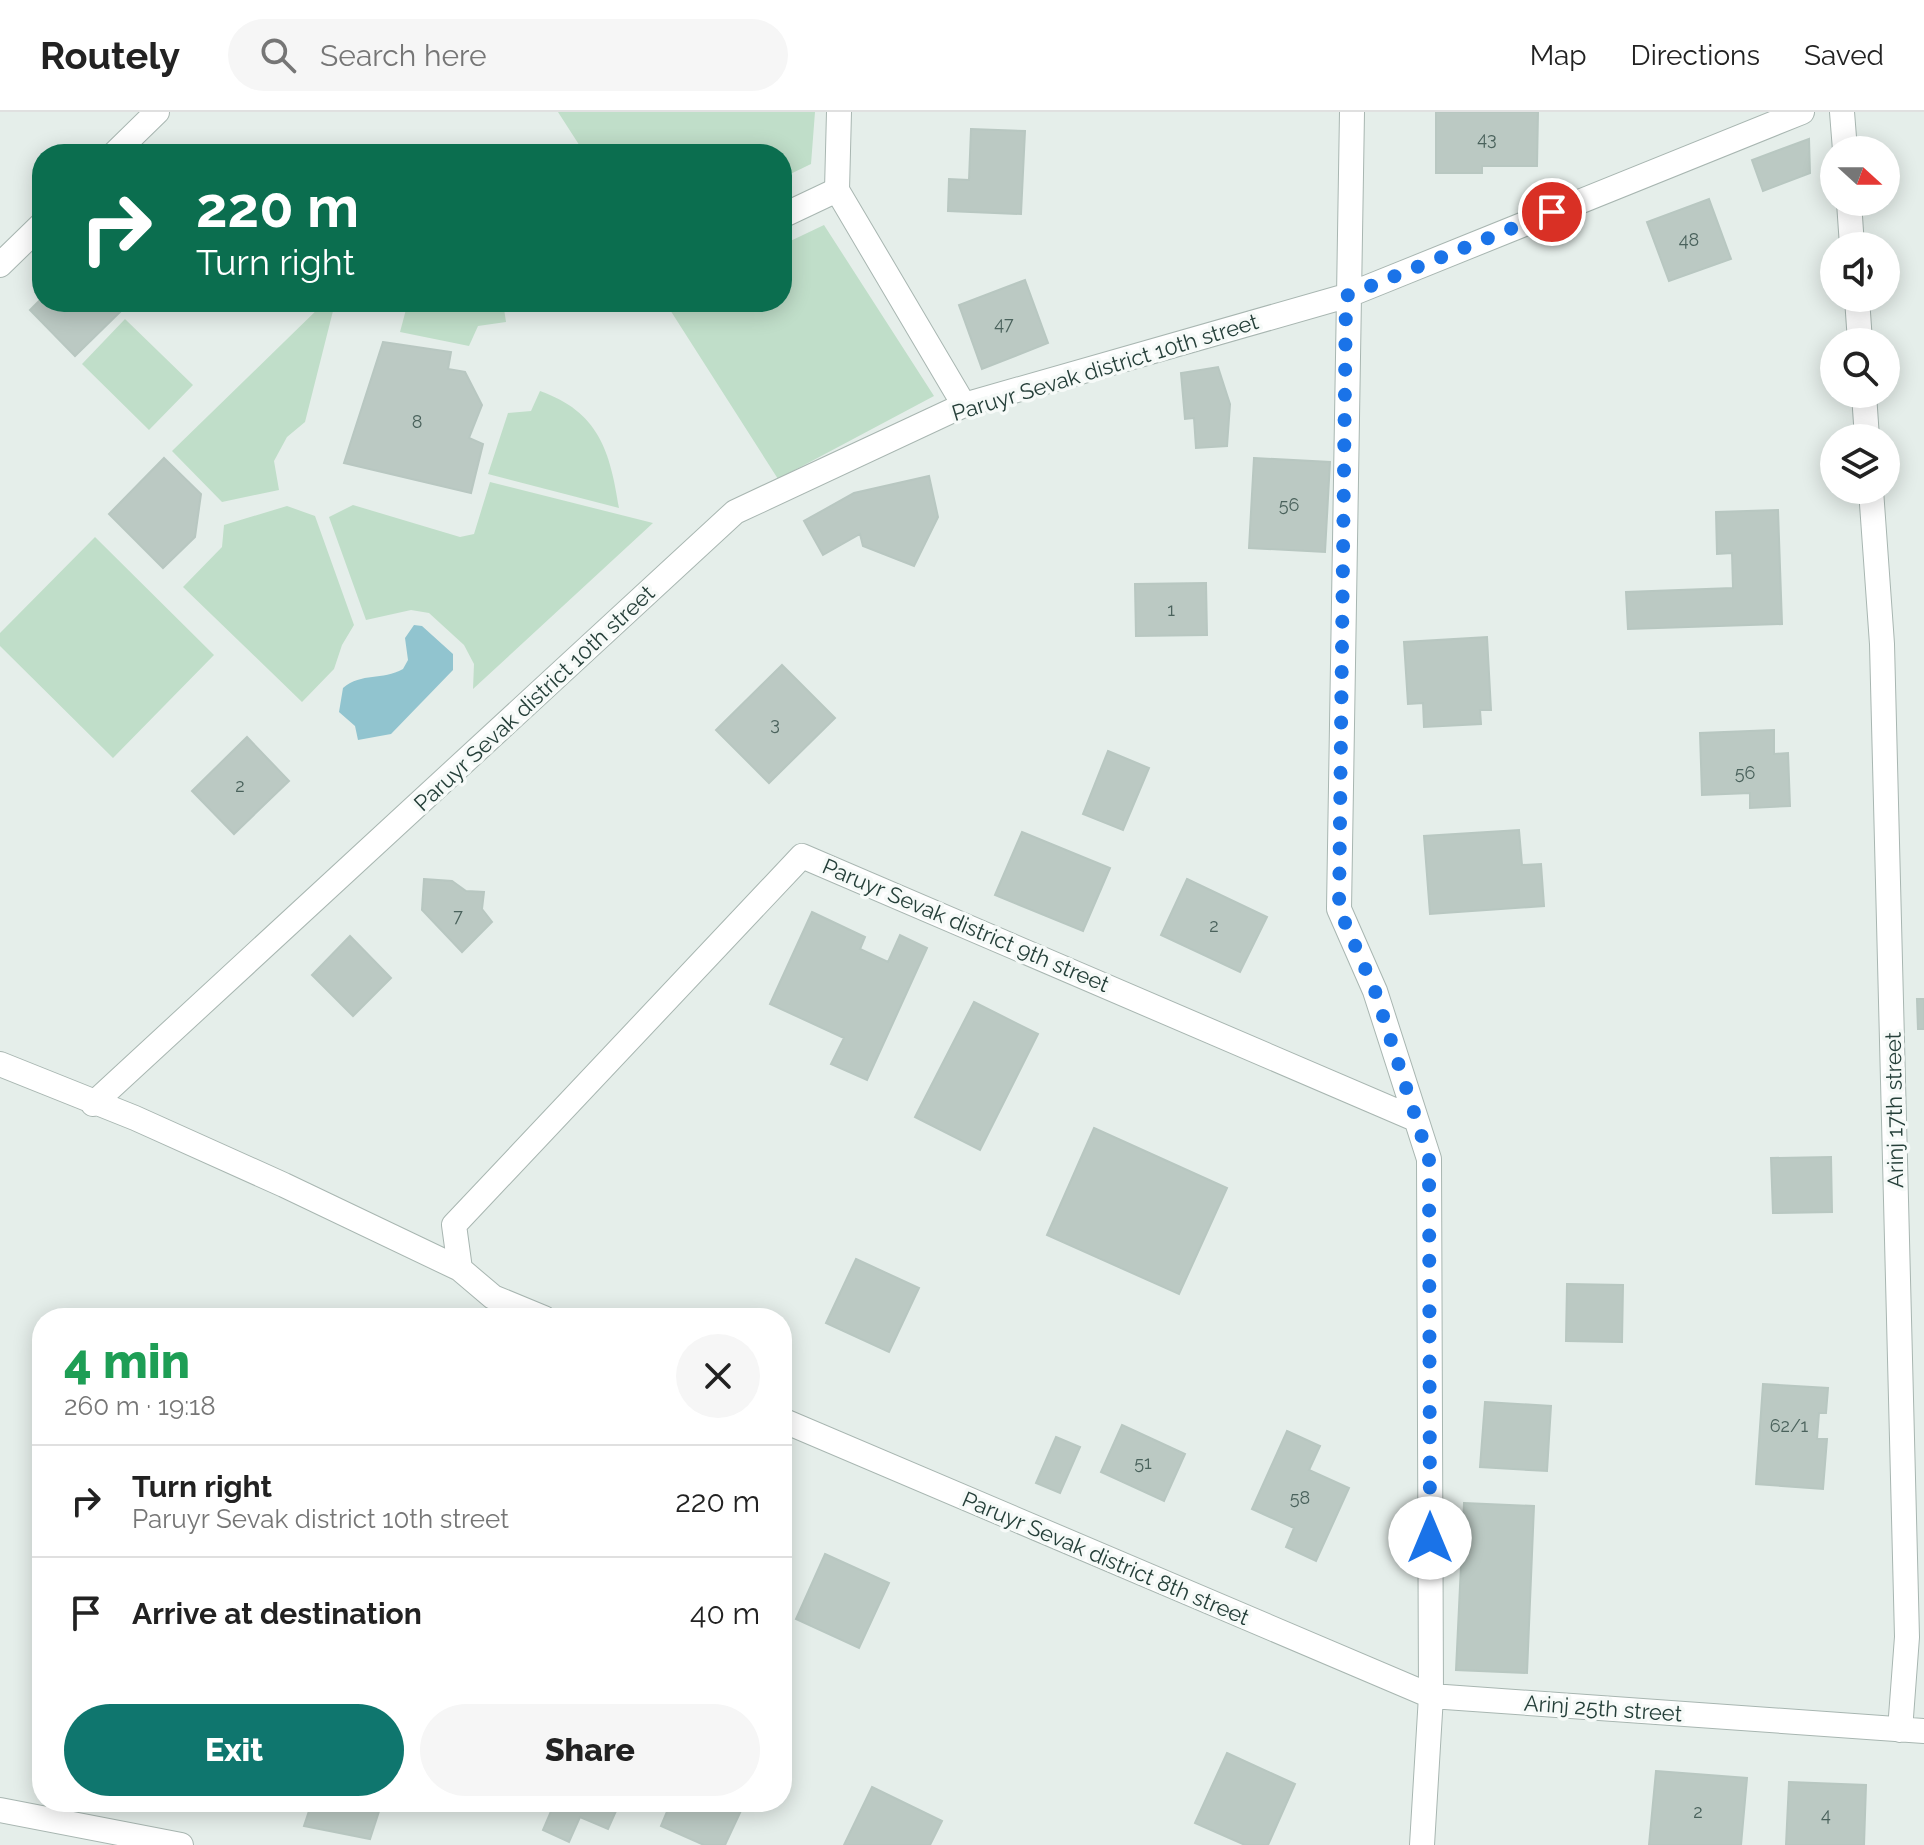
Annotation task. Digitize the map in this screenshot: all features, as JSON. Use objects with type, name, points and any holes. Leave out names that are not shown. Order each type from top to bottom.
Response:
[{"type":"street","points":[[124,144],[157,112]]},
{"type":"street","points":[[839,112],[837,190],[964,405]]},
{"type":"street","points":[[1352,112],[1346,296],[1339,909],[1375,991],[1429,1159],[1431,1696],[1422,1845]]},
{"type":"street","name":"Paruyr Sevak district 10th street","points":[[93,1104],[735,512],[964,405],[1346,296],[1802,112]]},
{"type":"street","points":[[1842,112],[1844,136]]},
{"type":"street","points":[[792,211],[837,190]]},
{"type":"street","points":[[0,265],[32,234]]},
{"type":"street","name":"Arinj 17th street","points":[[1872,504],[1882,644],[1907,1637],[1912,1730]]},
{"type":"street","name":"Paruyr Sevak district 9th street","points":[[460,1269],[454,1225],[802,856],[1415,1119]]},
{"type":"street","points":[[0,1064],[93,1104],[135,1118],[271,1179],[460,1269],[493,1297],[520,1308]]},
{"type":"street","name":"Paruyr Sevak district 8th street","points":[[792,1424],[1431,1696]]},
{"type":"street","name":"Arinj 25th street","points":[[1431,1696],[1912,1730]]},
{"type":"street","points":[[0,1810],[181,1845]]},
{"type":"green space","points":[[558,112],[815,112],[811,164],[792,173],[792,144],[579,144]]},
{"type":"green space","points":[[824,225],[934,396],[778,479],[671,312],[792,312],[792,240]]},
{"type":"green space","points":[[315,312],[333,312],[305,422],[287,437],[274,461],[279,490],[222,502],[172,451]]},
{"type":"green space","points":[[405,312],[504,312],[506,322],[478,326],[469,346],[400,332]]},
{"type":"green space","points":[[125,319],[193,385],[149,430],[82,364]]},
{"type":"green space","points":[[540,391],[576,410],[589,422],[606,451],[619,508],[488,474],[508,413],[531,411]]},
{"type":"green space","points":[[490,482],[653,523],[473,689],[474,664],[464,645],[429,613],[411,610],[366,620],[329,517],[353,505],[460,537],[474,534]]},
{"type":"green space","points":[[287,506],[315,516],[354,625],[342,645],[334,669],[302,702],[183,587],[222,547],[224,525]]},
{"type":"green space","points":[[95,537],[214,655],[113,758],[0,646],[0,633]]},
{"type":"water","points":[[414,625],[422,626],[453,654],[453,670],[391,734],[358,740],[355,726],[339,712],[343,688],[357,680],[403,669],[408,660],[405,638]]},
{"type":"building","points":[[1436,112],[1538,112],[1537,166],[1482,166],[1482,173],[1436,173]]},
{"type":"building","points":[[971,129],[1025,131],[1021,214],[948,211],[949,179],[969,180]]},
{"type":"building","points":[[1809,139],[1810,173],[1763,191],[1752,160]]},
{"type":"building","points":[[1709,199],[1731,259],[1669,281],[1647,222]]},
{"type":"building","points":[[1025,280],[1048,343],[982,369],[959,305]]},
{"type":"building","points":[[32,308],[32,312],[120,312],[75,356],[30,310]]},
{"type":"building","points":[[383,342],[451,352],[448,369],[465,372],[482,405],[469,438],[483,444],[471,493],[344,463]]},
{"type":"building","points":[[1218,367],[1230,404],[1227,446],[1196,448],[1194,418],[1185,419],[1181,373]]},
{"type":"building","points":[[164,458],[201,494],[195,537],[163,568],[109,514]]},
{"type":"building","points":[[1254,458],[1330,462],[1325,552],[1249,548]]},
{"type":"building","points":[[929,476],[938,517],[914,566],[863,546],[860,534],[823,555],[804,521],[854,493]]},
{"type":"building","points":[[1778,510],[1782,624],[1628,629],[1626,592],[1733,588],[1732,553],[1717,554],[1716,512]]},
{"type":"building","points":[[1206,583],[1207,635],[1136,636],[1135,584]]},
{"type":"building","points":[[1487,637],[1491,710],[1480,710],[1481,724],[1424,727],[1423,703],[1408,704],[1404,642]]},
{"type":"building","points":[[782,665],[835,718],[769,783],[716,730]]},
{"type":"building","points":[[1774,730],[1774,754],[1788,753],[1790,806],[1750,808],[1750,793],[1702,795],[1700,733]]},
{"type":"building","points":[[247,737],[289,781],[234,834],[192,791]]},
{"type":"building","points":[[1108,751],[1149,768],[1123,830],[1083,814]]},
{"type":"building","points":[[1519,830],[1522,865],[1541,864],[1544,906],[1430,914],[1424,836]]},
{"type":"building","points":[[1022,832],[1110,868],[1083,931],[995,895]]},
{"type":"building","points":[[424,879],[452,881],[466,891],[484,892],[482,909],[492,922],[462,952],[422,910]]},
{"type":"building","points":[[1187,879],[1267,917],[1240,972],[1161,935]]},
{"type":"building","points":[[812,912],[865,937],[860,949],[888,962],[900,935],[927,948],[867,1080],[831,1064],[844,1038],[770,1004]]},
{"type":"building","points":[[350,936],[391,978],[353,1016],[312,975]]},
{"type":"building","points":[[1917,999],[1924,999],[1924,1029],[1918,1029]]},
{"type":"building","points":[[974,1002],[1038,1034],[980,1150],[915,1117]]},
{"type":"building","points":[[1094,1128],[1227,1188],[1179,1294],[1047,1235]]},
{"type":"building","points":[[1831,1157],[1832,1212],[1773,1213],[1771,1158]]},
{"type":"building","points":[[856,1259],[919,1288],[889,1352],[826,1323]]},
{"type":"building","points":[[1567,1284],[1623,1285],[1622,1342],[1566,1341]]},
{"type":"building","points":[[1763,1384],[1828,1388],[1826,1413],[1819,1413],[1817,1439],[1827,1439],[1823,1489],[1756,1484]]},
{"type":"building","points":[[1485,1402],[1551,1406],[1547,1471],[1480,1467]]},
{"type":"building","points":[[1122,1425],[1185,1454],[1164,1501],[1101,1472]]},
{"type":"building","points":[[1287,1431],[1320,1446],[1309,1470],[1349,1488],[1316,1561],[1286,1547],[1294,1528],[1252,1509]]},
{"type":"building","points":[[1056,1437],[1080,1447],[1060,1493],[1036,1483]]},
{"type":"building","points":[[1464,1503],[1534,1506],[1527,1673],[1456,1670]]},
{"type":"building","points":[[825,1554],[889,1583],[859,1648],[796,1619]]},
{"type":"building","points":[[1227,1753],[1295,1784],[1268,1845],[1245,1845],[1195,1823]]},
{"type":"building","points":[[1656,1771],[1747,1778],[1741,1845],[1649,1845]]},
{"type":"building","points":[[1789,1782],[1866,1785],[1864,1845],[1786,1845]]},
{"type":"building","points":[[872,1787],[942,1821],[930,1845],[844,1845]]},
{"type":"building","points":[[309,1812],[379,1812],[370,1839],[304,1826]]},
{"type":"building","points":[[551,1812],[616,1812],[608,1829],[580,1817],[569,1842],[543,1830]]},
{"type":"building","points":[[667,1812],[740,1812],[725,1845],[704,1845],[661,1826]]},
{"type":"route","points":[[1430,1538],[1429,1159],[1375,991],[1339,909],[1346,296],[1552,212]]}]
